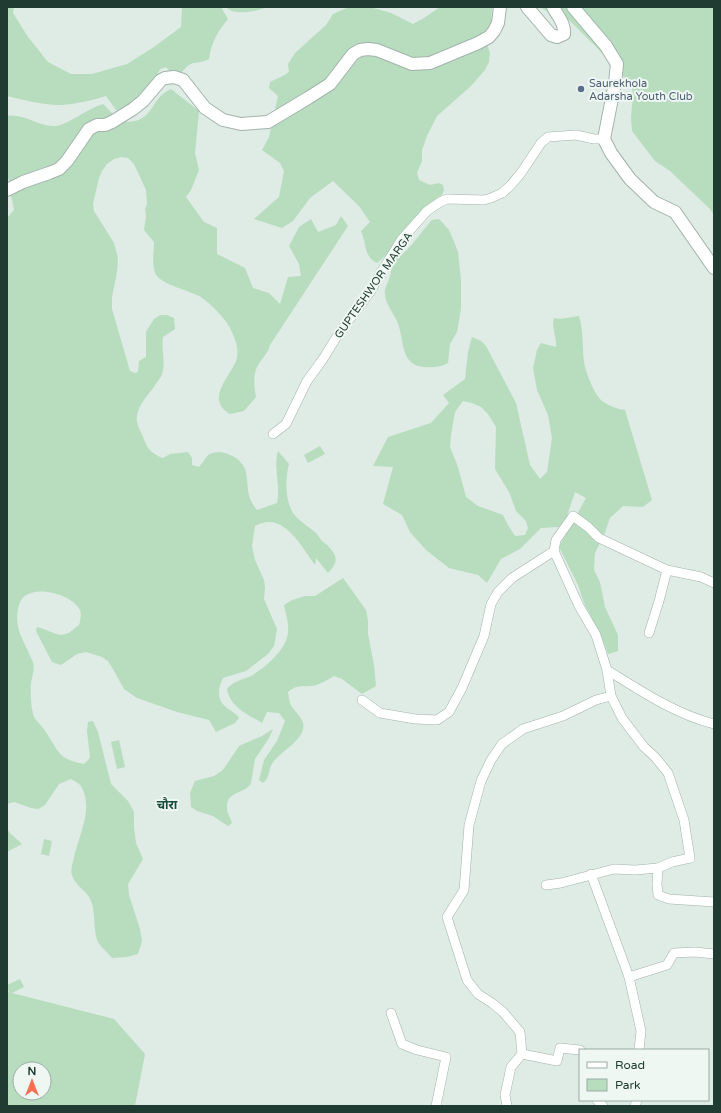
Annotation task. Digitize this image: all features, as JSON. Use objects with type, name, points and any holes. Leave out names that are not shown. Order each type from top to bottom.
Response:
[{"type":"street","points":[[7,190],[23,182],[49,174],[59,169],[67,161],[89,129],[97,124],[112,122],[133,109],[143,101],[161,80],[166,78],[174,77],[183,80],[205,108],[223,120],[242,124],[268,122],[330,84],[353,54],[360,50],[377,50],[412,64],[422,65],[430,63],[489,37],[498,23],[500,7]]},
{"type":"street","points":[[527,7],[551,35],[557,37],[564,34],[564,30],[562,20],[553,7]]},
{"type":"street","points":[[573,7],[606,46],[617,64],[615,84],[604,139],[611,153],[630,179],[654,202],[675,212],[714,268]]},
{"type":"street","name":"GUPTESHWOR MARGA","points":[[273,434],[286,424],[307,381],[339,333],[370,292],[402,239],[427,211],[440,202],[448,199],[484,200],[502,193],[521,173],[541,143],[548,137],[576,135],[594,139],[604,139]]},
{"type":"street","points":[[546,885],[614,869],[635,870],[658,868],[672,862],[690,858],[684,820],[668,773],[655,757],[644,747],[622,718],[611,696],[607,670],[596,635],[578,606],[554,551],[556,540],[573,516],[588,527],[599,538],[666,570],[701,577],[714,583]]},
{"type":"street","points":[[362,700],[380,713],[415,719],[438,720],[449,712],[462,688],[484,636],[491,604],[498,592],[512,578],[554,551]]},
{"type":"street","points":[[649,632],[659,601],[666,570]]},
{"type":"street","points":[[607,670],[670,708],[697,720],[714,724]]},
{"type":"street","points":[[507,1106],[505,1095],[511,1067],[522,1054],[520,1032],[503,1012],[478,994],[467,980],[446,917],[464,890],[469,825],[481,781],[491,760],[502,744],[523,729],[563,716],[596,700],[611,696]]},
{"type":"street","points":[[658,868],[658,895],[668,899],[714,902]]},
{"type":"street","points":[[591,874],[629,977],[641,1031],[639,1049]]},
{"type":"street","points":[[629,977],[667,965],[674,953],[695,952],[714,954]]},
{"type":"street","points":[[391,1013],[402,1044],[417,1050],[446,1057],[436,1106]]},
{"type":"street","points":[[522,1054],[557,1062],[560,1048],[579,1050]]},
{"type":"green space","points":[[7,7],[14,7],[13,13],[28,37],[48,62],[71,74],[92,74],[127,64],[154,47],[181,27],[182,7],[221,7],[228,19],[221,28],[211,48],[209,59],[188,65],[181,73],[173,75],[166,67],[160,69],[148,89],[137,101],[123,109],[116,110],[106,96],[61,105],[38,103],[7,96]]},
{"type":"green space","points":[[226,7],[266,7],[251,12],[234,12]]},
{"type":"green space","points":[[349,7],[370,7],[391,13],[413,24],[440,7],[492,7],[491,32],[484,36],[490,53],[489,62],[485,70],[471,86],[437,116],[422,150],[422,161],[417,173],[419,180],[430,185],[439,183],[443,185],[444,190],[442,195],[429,204],[385,256],[377,263],[369,257],[367,253],[361,231],[370,222],[359,206],[333,181],[310,198],[293,221],[282,228],[254,219],[279,197],[284,171],[280,163],[262,150],[269,137],[278,96],[269,88],[270,82],[289,72],[288,64],[295,53],[326,25],[333,14]]},
{"type":"green space","points":[[540,7],[714,7],[714,215],[710,209],[670,171],[655,161],[632,131],[632,88],[618,69],[563,14],[550,13]]},
{"type":"green space","points":[[171,89],[199,111],[195,153],[199,170],[191,190],[186,197],[204,222],[217,228],[217,254],[245,268],[253,288],[269,293],[280,304],[288,277],[301,276],[299,264],[289,246],[299,227],[311,219],[318,232],[336,225],[341,216],[348,226],[257,366],[254,379],[256,397],[244,411],[230,414],[219,402],[219,395],[224,381],[236,361],[237,353],[234,336],[225,320],[209,303],[201,297],[165,282],[157,276],[153,264],[154,242],[144,230],[146,217],[145,209],[147,204],[146,190],[134,164],[128,158],[121,157],[114,159],[107,164],[99,178],[93,204],[94,211],[114,243],[118,258],[112,297],[112,309],[130,371],[135,373],[138,372],[139,361],[146,357],[146,332],[154,319],[160,315],[167,315],[174,318],[175,329],[163,337],[164,365],[162,374],[139,408],[137,417],[138,426],[150,450],[155,455],[163,458],[170,454],[188,452],[192,458],[192,465],[199,467],[208,455],[213,453],[218,452],[230,454],[235,457],[245,469],[250,499],[257,510],[277,503],[278,490],[276,464],[278,451],[289,464],[286,489],[290,508],[301,521],[316,533],[328,546],[334,554],[336,560],[328,573],[316,558],[315,565],[297,540],[283,526],[265,522],[255,526],[252,546],[255,560],[264,580],[264,599],[277,629],[274,646],[268,654],[246,671],[223,678],[219,690],[221,701],[223,705],[239,718],[235,723],[216,732],[209,720],[177,712],[137,698],[124,689],[108,661],[102,657],[86,652],[77,654],[61,665],[52,662],[36,631],[37,627],[61,635],[70,632],[78,626],[81,615],[80,610],[73,602],[56,594],[37,592],[29,594],[23,598],[19,605],[17,618],[20,634],[34,665],[31,683],[31,703],[36,720],[63,757],[68,760],[84,764],[90,758],[87,731],[88,722],[93,721],[98,732],[111,784],[128,801],[134,812],[136,843],[143,859],[128,884],[129,895],[140,929],[142,941],[138,954],[127,957],[112,958],[98,942],[95,930],[93,907],[89,897],[75,882],[71,873],[86,812],[85,794],[81,786],[71,779],[59,784],[45,805],[38,809],[14,802],[7,804],[7,218],[14,210],[11,195],[12,187],[7,176],[7,116],[19,116],[49,126],[55,126],[66,123],[103,104],[121,122],[132,122],[146,115],[158,99]]},
{"type":"green space","points":[[439,219],[449,230],[458,252],[461,280],[461,309],[457,332],[450,344],[448,363],[437,367],[424,367],[410,362],[404,350],[397,321],[386,301],[385,291],[394,260],[410,247],[432,220]]},
{"type":"green space","points":[[579,316],[581,322],[584,362],[591,383],[596,394],[602,401],[613,407],[625,410],[652,500],[643,507],[623,506],[610,518],[595,553],[594,570],[600,582],[605,607],[618,635],[618,651],[608,654],[602,638],[584,603],[578,585],[559,547],[586,498],[575,492],[565,522],[559,527],[541,528],[520,549],[501,559],[487,583],[478,575],[449,568],[426,550],[410,532],[402,515],[383,504],[393,467],[373,466],[388,437],[431,423],[449,403],[443,395],[465,379],[468,352],[472,337],[481,341],[486,346],[516,403],[530,465],[540,479],[547,472],[552,438],[548,415],[537,390],[533,368],[537,350],[541,343],[556,347],[553,326],[554,318],[563,319]],"holes":[[[463,401],[481,407],[488,414],[496,427],[495,469],[509,492],[516,511],[526,521],[528,528],[525,535],[515,536],[503,515],[478,506],[466,497],[458,467],[450,447],[455,412]]]},
{"type":"green space","points":[[320,446],[325,454],[308,463],[304,455]]},
{"type":"green space","points":[[343,578],[366,610],[376,686],[362,694],[342,679],[334,676],[316,685],[298,687],[288,692],[290,704],[300,716],[303,723],[303,729],[297,740],[272,764],[267,778],[263,783],[259,780],[264,760],[277,741],[285,721],[279,713],[267,712],[262,723],[235,705],[227,689],[235,682],[251,676],[264,667],[282,649],[288,634],[288,621],[284,605],[292,600],[305,596],[315,596]]},
{"type":"green space","points":[[273,729],[269,738],[255,759],[251,783],[248,787],[229,798],[227,802],[227,810],[232,823],[228,826],[213,816],[197,811],[191,807],[190,793],[195,781],[214,776],[223,770],[239,746],[262,736]]},
{"type":"green space","points":[[119,740],[125,767],[117,769],[111,742]]},
{"type":"green space","points":[[7,829],[22,844],[7,852]]},
{"type":"green space","points":[[44,839],[52,841],[49,856],[41,854]]},
{"type":"green space","points":[[20,979],[24,987],[12,993],[114,1019],[145,1054],[135,1106],[7,1106],[7,992],[9,992],[7,985]]},
{"type":"place","name":"Saurekhola Adarsha Youth Club","points":[[581,89]]},
{"type":"district","name":"चौरा","points":[[167,805]]}]
